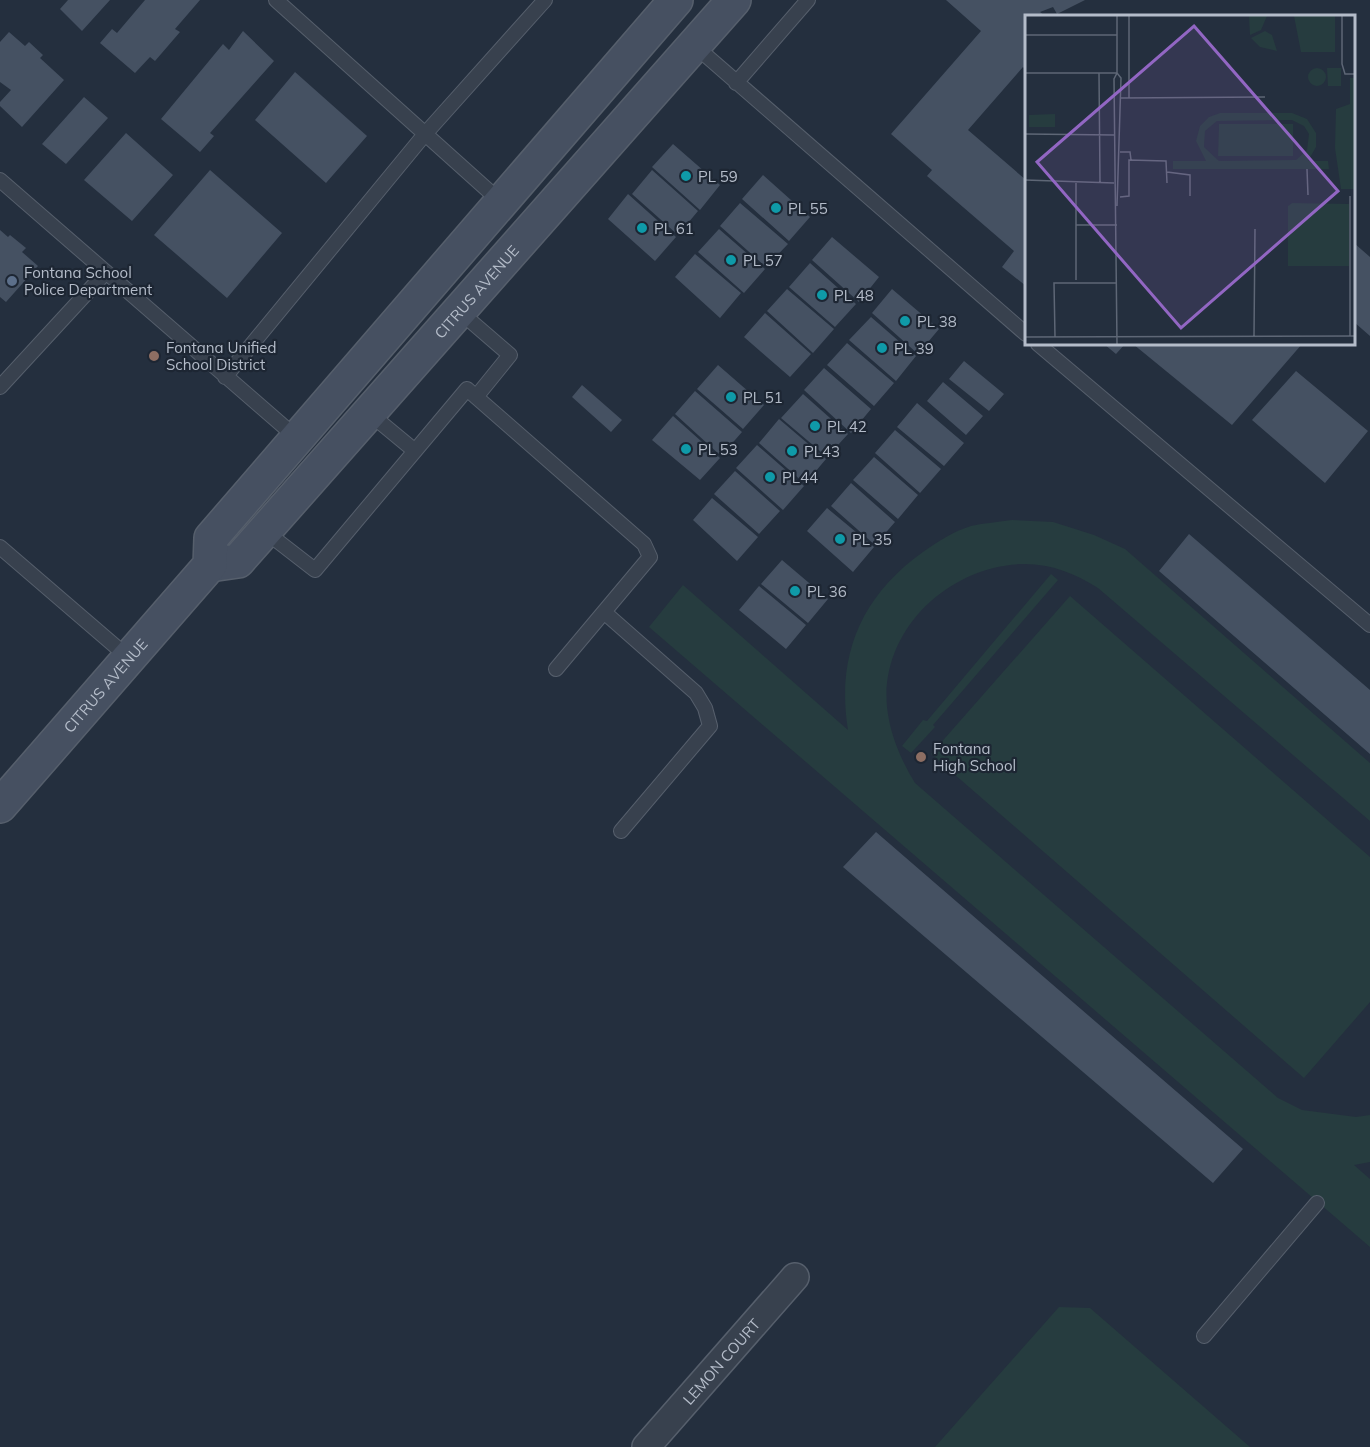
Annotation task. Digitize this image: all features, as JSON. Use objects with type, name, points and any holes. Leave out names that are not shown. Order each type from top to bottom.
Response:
[{"type":"main road","points":[[210,565],[211,538],[676,0]]},
{"type":"main road","name":"CITRUS AVENUE","points":[[0,806],[210,565],[238,561],[734,0]]},
{"type":"street","name":"LEMON COURT","points":[[646,1447],[795,1276]]},
{"type":"lane","points":[[276,0],[501,202]]},
{"type":"lane","points":[[225,377],[425,134],[544,0]]},
{"type":"lane","points":[[736,83],[808,0]]},
{"type":"lane","points":[[694,45],[1025,333]]},
{"type":"lane","points":[[0,180],[297,438]]},
{"type":"lane","points":[[0,387],[106,272]]},
{"type":"lane","points":[[459,311],[510,355],[476,397]]},
{"type":"lane","points":[[1039,345],[1370,625]]},
{"type":"lane","points":[[263,532],[315,570],[467,389],[644,544],[650,557],[556,669]]},
{"type":"lane","points":[[369,412],[416,451]]},
{"type":"lane","points":[[0,547],[129,658]]},
{"type":"lane","points":[[604,612],[696,693],[705,708],[710,726],[621,831]]},
{"type":"lane","points":[[1204,1336],[1317,1203]]},
{"type":"green space","points":[[1012,520],[1053,522],[1094,535],[1125,549],[1370,763],[1370,821],[1098,588],[1071,574],[1042,565],[1021,564],[994,568],[968,577],[944,591],[924,608],[907,629],[895,653],[888,679],[887,707],[893,737],[915,783],[1278,1098],[1302,1110],[1356,1117],[1370,1115],[1370,1162],[1354,1165],[1370,1179],[1370,1247],[649,627],[683,585],[848,730],[845,703],[850,653],[869,608],[883,588],[901,569],[952,534],[971,526]]},
{"type":"green space","points":[[1051,574],[1058,580],[933,725],[935,727],[911,753],[902,746],[923,720],[927,721]]},
{"type":"green space","points":[[1070,596],[1370,857],[1370,1002],[1304,1078],[931,754]]},
{"type":"green space","points":[[1059,1307],[1090,1308],[1250,1447],[935,1447]]},
{"type":"building","points":[[68,0],[110,0],[82,31],[60,9]]},
{"type":"building","points":[[145,0],[200,0],[175,29],[180,32],[155,61],[150,57],[135,73],[100,43],[112,29],[117,33]]},
{"type":"building","points":[[946,0],[1085,0],[1057,14],[1053,7],[1040,12],[1044,15],[1025,15],[1025,69],[1023,67],[968,130],[1025,179],[1025,285],[1002,267],[1014,251],[927,176],[932,170],[891,134],[981,31]]},
{"type":"building","points":[[243,31],[274,61],[210,133],[214,136],[200,152],[161,119],[223,44],[229,50]]},
{"type":"building","points":[[9,32],[25,46],[29,42],[43,55],[40,58],[64,80],[22,127],[0,106],[0,102],[11,90],[0,82],[0,42]]},
{"type":"building","points":[[295,72],[367,136],[326,183],[255,120]]},
{"type":"building","points":[[84,97],[108,118],[66,164],[42,144]]},
{"type":"building","points":[[126,133],[173,175],[132,221],[84,180]]},
{"type":"building","name":"PL 59","points":[[673,144],[720,185],[700,210],[652,167]]},
{"type":"building","points":[[210,170],[282,233],[227,298],[154,235]]},
{"type":"building","points":[[652,170],[698,211],[678,235],[632,194]]},
{"type":"building","name":"PL 55","points":[[763,175],[810,217],[789,241],[742,199]]},
{"type":"building","name":"PL 61","points":[[628,194],[676,237],[655,261],[608,219]]},
{"type":"building","points":[[740,203],[788,244],[766,267],[720,226]]},
{"type":"building","name":"PL 57","points":[[719,229],[765,269],[744,293],[698,252]]},
{"type":"building","name":"Fontana School Police Department","points":[[0,230],[26,248],[22,252],[38,266],[6,302],[0,297]]},
{"type":"building","points":[[832,237],[879,277],[859,302],[812,260]]},
{"type":"building","points":[[1355,244],[1370,257],[1370,336],[1355,323]]},
{"type":"building","points":[[695,254],[741,293],[720,318],[675,277]]},
{"type":"building","name":"PL 48","points":[[810,263],[856,304],[835,327],[789,287]]},
{"type":"building","points":[[787,289],[834,329],[813,353],[767,311]]},
{"type":"building","name":"PL 38","points":[[892,289],[939,329],[918,354],[872,313]]},
{"type":"building","points":[[765,313],[811,354],[790,377],[744,337]]},
{"type":"building","name":"PL 39","points":[[871,317],[916,356],[896,381],[849,340]]},
{"type":"building","points":[[847,343],[894,383],[874,406],[827,365]]},
{"type":"building","points":[[1105,345],[1124,345],[1116,354]]},
{"type":"building","points":[[1134,345],[1301,345],[1232,425]]},
{"type":"building","points":[[964,361],[1004,394],[989,411],[949,379]]},
{"type":"building","name":"PL 51","points":[[718,365],[764,405],[743,429],[697,389]]},
{"type":"building","points":[[824,368],[871,409],[851,433],[804,390]]},
{"type":"building","points":[[1296,371],[1368,431],[1325,483],[1252,420]]},
{"type":"building","points":[[943,382],[983,416],[966,435],[927,401]]},
{"type":"building","points":[[582,385],[622,420],[611,432],[572,397]]},
{"type":"building","points":[[695,391],[742,432],[721,456],[675,414]]},
{"type":"building","name":"PL 42","points":[[803,394],[848,434],[827,457],[781,418]]},
{"type":"building","points":[[917,403],[964,443],[944,466],[897,427]]},
{"type":"building","name":"PL 53","points":[[673,416],[720,458],[700,480],[652,440]]},
{"type":"building","name":"PL43","points":[[779,419],[826,459],[805,484],[759,443]]},
{"type":"building","points":[[895,430],[941,469],[920,493],[875,453]]},
{"type":"building","name":"PL44","points":[[757,445],[804,486],[783,510],[736,468]]},
{"type":"building","points":[[874,457],[918,495],[898,519],[853,480]]},
{"type":"building","points":[[735,471],[780,511],[759,534],[714,494]]},
{"type":"building","points":[[851,483],[895,522],[875,545],[831,506]]},
{"type":"building","points":[[712,498],[758,537],[737,561],[693,520]]},
{"type":"building","name":"PL 35","points":[[827,508],[874,547],[853,572],[807,531]]},
{"type":"building","points":[[1189,534],[1370,690],[1370,754],[1159,571]]},
{"type":"building","name":"PL 36","points":[[782,560],[828,599],[808,623],[761,584]]},
{"type":"building","points":[[759,586],[806,625],[786,649],[739,610]]},
{"type":"building","points":[[876,832],[1243,1149],[1213,1183],[843,867]]},
{"type":"place","name":"PL 59","points":[[686,176]]},
{"type":"place","name":"PL 55","points":[[776,208]]},
{"type":"place","name":"PL 61","points":[[642,228]]},
{"type":"place","name":"PL 57","points":[[731,260]]},
{"type":"place","name":"Fontana School Police Department","points":[[12,281]]},
{"type":"place","name":"PL 48","points":[[822,295]]},
{"type":"place","name":"PL 38","points":[[905,321]]},
{"type":"place","name":"PL 39","points":[[882,348]]},
{"type":"place","name":"Fontana Unified School District","points":[[154,356]]},
{"type":"place","name":"PL 51","points":[[731,397]]},
{"type":"place","name":"PL 42","points":[[815,426]]},
{"type":"place","name":"PL 53","points":[[686,449]]},
{"type":"place","name":"PL43","points":[[792,451]]},
{"type":"place","name":"PL44","points":[[770,477]]},
{"type":"place","name":"PL 35","points":[[840,539]]},
{"type":"place","name":"PL 36","points":[[795,591]]},
{"type":"place","name":"Fontana High School","points":[[921,757]]}]
